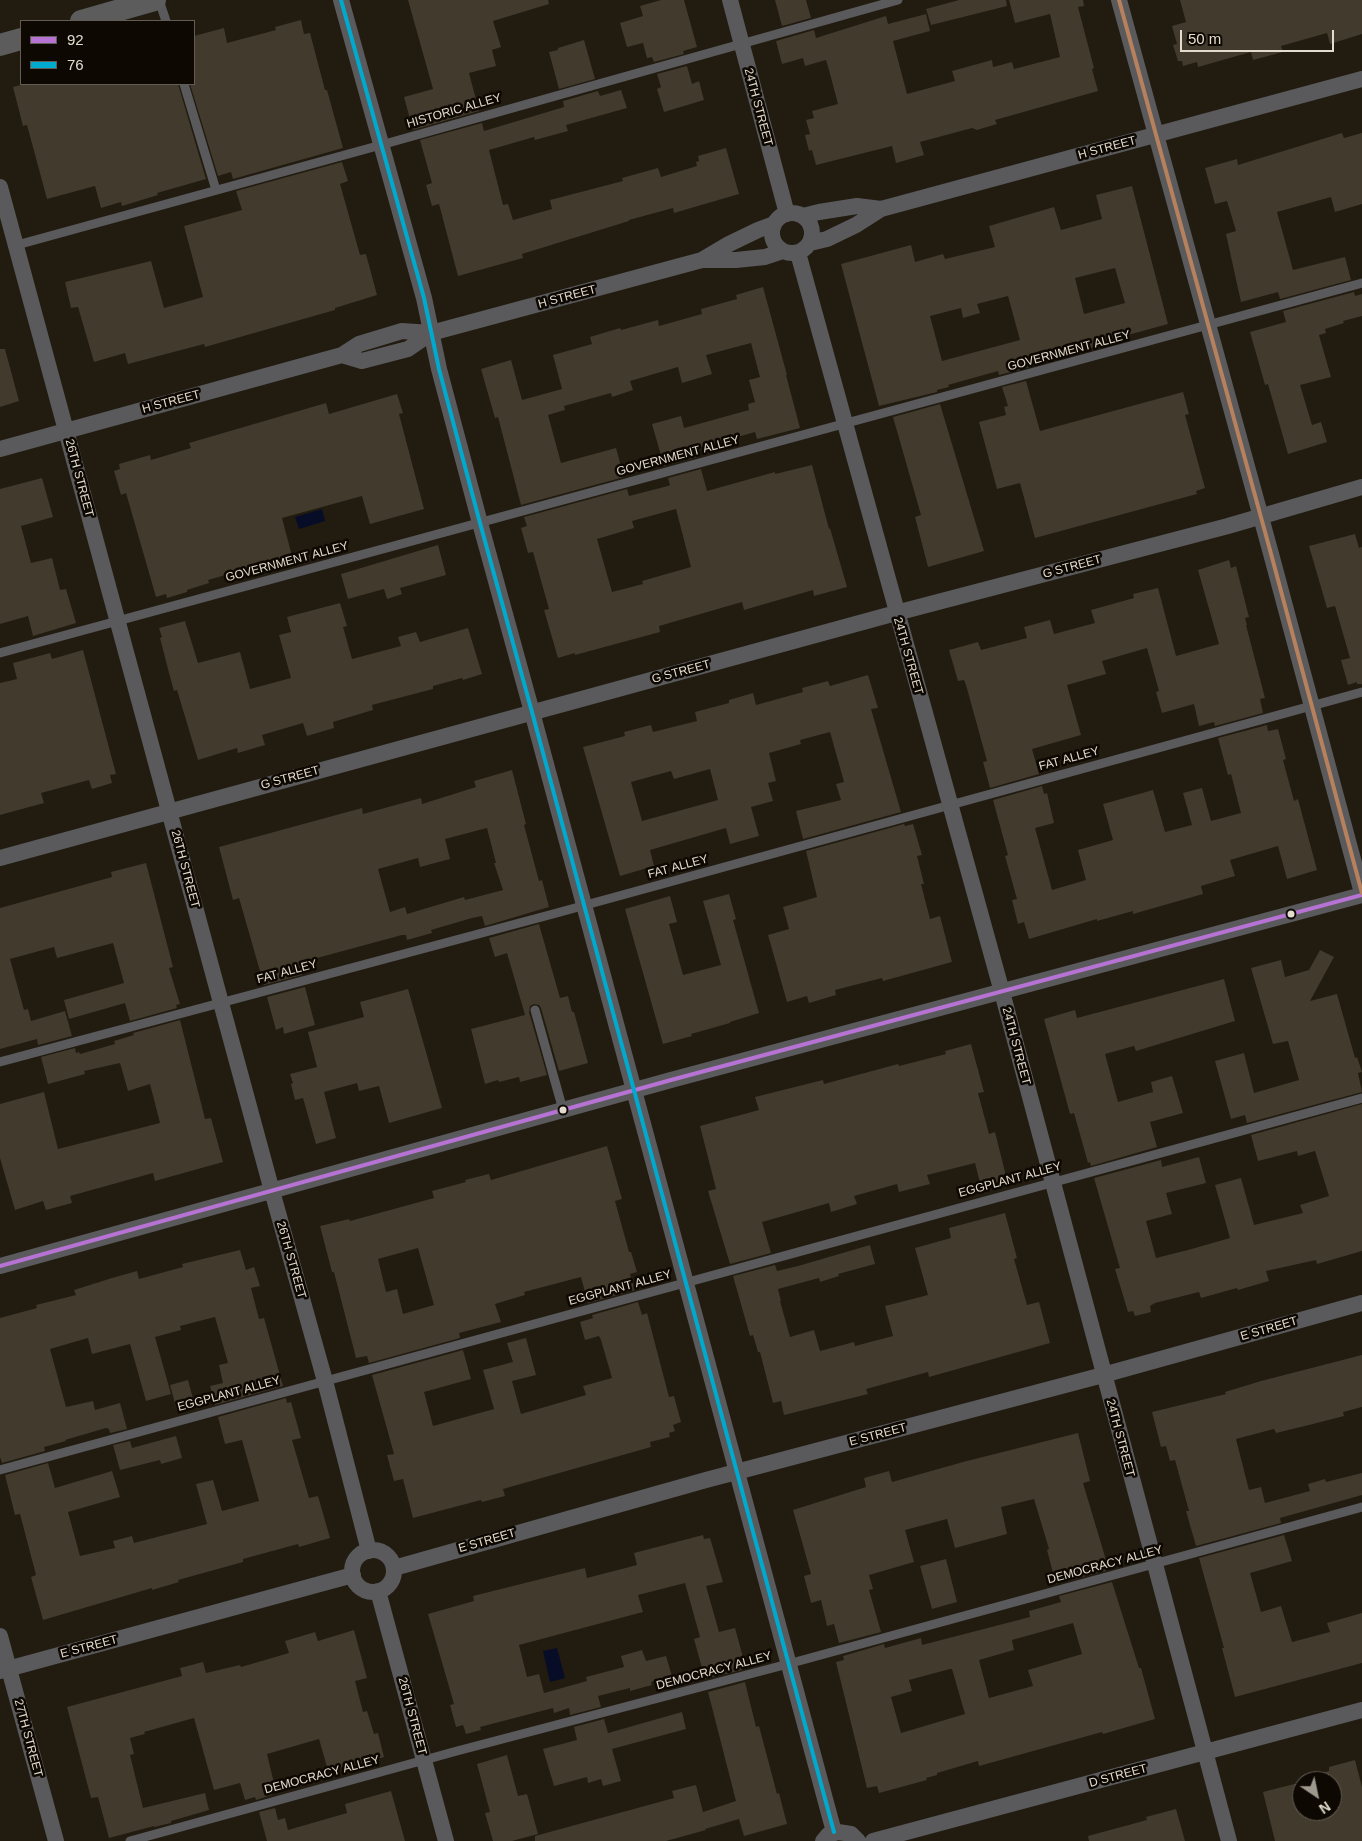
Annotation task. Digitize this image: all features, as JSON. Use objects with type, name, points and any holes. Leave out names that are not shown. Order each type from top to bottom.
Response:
[{"type":"street","points":[[85,20],[155,0]]},
{"type":"street","points":[[341,0],[424,298],[439,369],[480,523],[585,906],[788,1664],[828,1837],[845,1832],[851,1834],[858,1841]]},
{"type":"street","name":"24TH STREET","points":[[730,0],[787,214]]},
{"type":"street","points":[[0,1266],[669,1081],[1362,894],[1119,0]]},
{"type":"street","points":[[0,45],[20,39]]},
{"type":"street","name":"H STREET","points":[[0,449],[342,356],[359,344],[402,332],[431,333],[702,260],[736,260],[765,257],[797,249],[827,239],[856,225],[881,209],[1362,79]]},
{"type":"street","name":"26TH STREET","points":[[0,187],[4,218],[17,245],[169,812],[325,1381],[369,1551]]},
{"type":"street","name":"H STREET","points":[[803,216],[857,206],[881,209]]},
{"type":"street","points":[[798,214],[803,216],[811,226],[812,238],[797,249],[774,242],[772,230],[774,224],[782,216],[798,214]]},
{"type":"street","name":"H STREET","points":[[702,260],[729,244],[774,224]]},
{"type":"street","name":"24TH STREET","points":[[797,249],[1002,992],[1229,1841]]},
{"type":"street","name":"G STREET","points":[[0,858],[1362,487]]},
{"type":"street","name":"E STREET","points":[[394,1568],[737,1472],[1103,1375],[1362,1303]]},
{"type":"street","points":[[369,1551],[385,1554],[391,1560],[394,1568],[391,1583],[378,1592],[362,1589],[356,1583],[353,1575],[353,1567],[356,1560],[362,1554],[369,1551]]},
{"type":"street","name":"E STREET","points":[[4,1670],[353,1575]]},
{"type":"street","name":"26TH STREET","points":[[378,1592],[446,1841]]},
{"type":"street","name":"27TH STREET","points":[[0,1636],[4,1670],[56,1841]]},
{"type":"street","name":"D STREET","points":[[873,1841],[1362,1710]]},
{"type":"lane","points":[[159,0],[166,20]]},
{"type":"lane","name":"HISTORIC ALLEY","points":[[17,245],[898,0]]},
{"type":"lane","points":[[184,85],[216,190]]},
{"type":"lane","name":"GOVERNMENT ALLEY","points":[[0,653],[1362,284]]},
{"type":"lane","name":"FAT ALLEY","points":[[0,1062],[585,906],[1362,692]]},
{"type":"lane","points":[[535,1010],[563,1110]]},
{"type":"lane","name":"EGGPLANT ALLEY","points":[[0,1470],[1052,1181],[1362,1098]]},
{"type":"lane","name":"DEMOCRACY ALLEY","points":[[130,1841],[424,1760],[1154,1565],[1362,1507]]},
{"type":"water","points":[[322,509],[325,521],[299,529],[295,517]]},
{"type":"water","points":[[557,1648],[565,1678],[550,1682],[543,1651]]},
{"type":"building","points":[[408,0],[548,0],[549,4],[493,21],[501,47],[492,50],[496,66],[469,73],[479,111],[413,130],[404,97],[433,89]]},
{"type":"building","points":[[661,0],[684,0],[697,47],[683,51],[684,54],[654,62],[652,57],[647,58],[643,43],[627,47],[620,23],[643,16],[640,6]]},
{"type":"building","points":[[775,0],[806,0],[811,18],[782,26]]},
{"type":"building","points":[[959,0],[1006,0],[1007,6],[931,25],[926,9]]},
{"type":"building","points":[[1009,0],[1083,0],[1084,6],[1078,7],[1098,91],[995,120],[997,124],[977,130],[972,128],[920,142],[924,155],[896,163],[892,146],[816,165],[812,150],[809,151],[805,135],[810,134],[806,120],[814,118],[812,111],[838,104],[826,60],[805,66],[803,58],[782,64],[776,41],[814,30],[816,38],[886,16],[888,24],[926,14],[930,31],[893,41],[907,94],[955,81],[952,71],[992,60],[993,67],[1012,62],[1014,69],[1060,57],[1050,14],[1015,23]]},
{"type":"building","points":[[1180,0],[1362,0],[1362,34],[1330,44],[1327,33],[1281,46],[1283,52],[1253,60],[1251,52],[1198,67],[1197,62],[1183,66],[1182,61],[1178,61],[1173,45],[1177,44],[1172,26],[1186,22]]},
{"type":"building","points":[[301,20],[304,34],[310,33],[343,148],[233,179],[231,172],[218,176],[190,85],[195,85],[195,36],[224,28],[227,43],[276,30],[275,27]]},
{"type":"building","points":[[584,40],[595,79],[559,89],[549,52]]},
{"type":"building","points":[[687,66],[692,84],[699,81],[704,100],[664,112],[657,89],[661,87],[657,74]]},
{"type":"building","points":[[21,85],[178,85],[206,179],[157,193],[158,195],[122,206],[121,202],[101,208],[95,186],[47,199],[27,125],[23,126],[13,87]]},
{"type":"building","points":[[621,90],[627,108],[566,125],[568,131],[535,140],[534,137],[489,150],[503,205],[508,204],[513,220],[552,209],[550,200],[623,181],[622,178],[658,168],[661,177],[697,166],[698,156],[726,148],[739,194],[674,213],[673,208],[629,220],[522,254],[523,258],[458,276],[439,204],[432,206],[426,185],[432,183],[420,140],[482,123],[484,131],[564,107],[563,101],[598,91],[600,96]]},
{"type":"building","points":[[1342,133],[1344,138],[1362,133],[1362,204],[1335,212],[1331,197],[1277,212],[1293,270],[1345,257],[1351,280],[1280,299],[1278,292],[1241,302],[1226,234],[1236,231],[1227,201],[1215,204],[1205,168],[1237,159],[1238,165]]},
{"type":"building","points":[[342,162],[348,181],[340,184],[360,255],[366,254],[377,295],[335,308],[335,310],[205,347],[204,344],[128,364],[125,353],[94,362],[78,307],[71,308],[65,282],[151,261],[164,308],[203,297],[184,226],[242,210],[236,191]]},
{"type":"building","points":[[1132,186],[1168,324],[1095,344],[1096,347],[1023,369],[999,375],[998,371],[948,385],[949,387],[937,390],[937,392],[879,406],[841,264],[911,245],[915,262],[943,254],[945,259],[995,247],[989,226],[1054,207],[1061,230],[1102,219],[1096,195]],"holes":[[[1115,268],[1125,303],[1084,314],[1075,278]],[[1008,296],[1020,340],[942,361],[930,316],[961,308],[963,318],[980,313],[977,304]]]},
{"type":"building","points":[[763,287],[800,428],[757,439],[755,432],[695,449],[697,457],[664,466],[652,424],[681,416],[684,428],[749,410],[748,404],[755,402],[749,380],[760,377],[751,343],[706,355],[712,374],[682,383],[678,367],[630,381],[633,390],[612,397],[611,393],[564,406],[565,410],[548,415],[561,463],[616,448],[624,477],[521,505],[498,417],[495,418],[481,369],[511,360],[522,400],[562,389],[553,355],[592,344],[590,337],[620,328],[621,330],[658,320],[659,326],[702,314],[701,309],[737,299],[736,295]]},
{"type":"building","points":[[1354,292],[1355,296],[1362,294],[1362,316],[1343,321],[1344,323],[1325,329],[1326,333],[1319,335],[1331,377],[1300,385],[1312,425],[1321,422],[1327,442],[1288,454],[1268,384],[1265,385],[1250,332],[1286,322],[1283,311]]},
{"type":"building","points":[[0,349],[5,349],[19,401],[0,407]]},
{"type":"building","points":[[1026,381],[1040,431],[1183,392],[1189,414],[1185,415],[1205,488],[1196,491],[1197,494],[1035,538],[1020,483],[997,489],[979,422],[1006,415],[1004,407],[1008,406],[1002,387]]},
{"type":"building","points":[[397,394],[403,413],[399,414],[424,509],[370,524],[362,496],[282,518],[292,556],[208,580],[209,583],[187,590],[187,592],[167,598],[166,594],[156,597],[126,493],[121,495],[114,471],[120,469],[119,464],[150,455],[151,460],[191,448],[189,443],[326,403],[329,414]]},
{"type":"building","points":[[940,404],[984,551],[928,567],[915,517],[921,515],[893,417]]},
{"type":"building","points":[[812,465],[847,587],[814,596],[813,590],[744,610],[742,602],[659,626],[660,632],[558,658],[544,610],[549,609],[533,552],[528,553],[521,528],[527,526],[524,517],[627,489],[629,496],[668,486],[670,485],[668,478],[701,469],[707,491],[775,472],[775,474]],"holes":[[[676,509],[691,567],[642,581],[643,584],[612,592],[597,539],[634,528],[632,521]]]},
{"type":"building","points":[[42,478],[53,517],[21,526],[31,563],[52,558],[60,590],[66,589],[76,623],[33,636],[28,616],[0,624],[0,489]]},
{"type":"building","points":[[1355,534],[1359,548],[1362,547],[1362,684],[1357,684],[1357,682],[1348,685],[1341,660],[1350,658],[1335,606],[1327,608],[1309,546]]},
{"type":"building","points":[[438,545],[446,575],[400,588],[402,594],[387,599],[384,589],[348,599],[341,574]]},
{"type":"building","points":[[1229,560],[1231,568],[1236,566],[1249,617],[1245,618],[1246,625],[1265,698],[1260,699],[1263,713],[1215,726],[1214,722],[1199,726],[1194,704],[1162,713],[1156,692],[1159,691],[1147,648],[1102,661],[1106,674],[1067,685],[1081,735],[1032,749],[1039,774],[990,788],[983,762],[987,761],[966,685],[964,680],[958,681],[949,650],[978,642],[981,650],[1027,638],[1024,627],[1050,620],[1054,634],[1095,623],[1091,610],[1134,598],[1133,594],[1158,588],[1176,656],[1219,644],[1198,570]]},
{"type":"building","points":[[340,603],[347,626],[343,627],[352,659],[401,646],[398,637],[416,632],[420,642],[468,628],[482,674],[433,686],[433,689],[372,705],[373,710],[333,722],[334,728],[307,736],[303,723],[262,735],[265,745],[238,753],[237,748],[198,760],[177,690],[174,691],[159,628],[185,621],[198,663],[240,652],[250,689],[291,678],[279,635],[291,632],[287,617]]},
{"type":"building","points":[[83,650],[116,774],[110,775],[112,783],[92,789],[89,780],[41,793],[44,803],[0,815],[0,683],[17,679],[13,663],[50,653],[52,659]]},
{"type":"building","points":[[868,675],[878,708],[871,709],[901,812],[803,839],[796,811],[841,800],[836,784],[844,782],[830,732],[800,740],[801,744],[769,753],[776,781],[768,783],[773,801],[751,807],[759,836],[730,844],[726,828],[650,850],[654,866],[620,876],[583,747],[625,736],[624,732],[651,725],[653,732],[697,721],[695,712],[729,703],[729,700],[753,693],[756,705],[803,692],[802,688],[828,681],[830,686]],"holes":[[[710,769],[718,800],[642,821],[631,782],[671,771],[674,779]]]},
{"type":"building","points":[[1267,725],[1268,731],[1278,729],[1286,759],[1283,760],[1294,801],[1298,799],[1317,870],[1287,879],[1278,846],[1230,860],[1235,876],[1201,886],[1203,894],[1133,914],[1133,911],[1097,921],[1097,919],[1029,939],[1024,922],[1018,924],[1012,900],[1017,899],[1005,856],[1008,855],[993,800],[1042,786],[1044,794],[1047,793],[1054,823],[1035,828],[1052,890],[1086,880],[1078,850],[1113,840],[1103,804],[1153,790],[1165,832],[1192,825],[1183,793],[1202,788],[1211,821],[1241,813],[1231,774],[1228,775],[1218,738]]},
{"type":"building","points":[[512,770],[539,881],[542,880],[549,907],[485,926],[482,916],[472,918],[431,930],[432,933],[407,940],[406,935],[402,935],[306,961],[308,968],[301,970],[302,975],[264,985],[239,898],[233,900],[219,847],[362,808],[363,814],[421,798],[422,804],[476,787],[474,781]],"holes":[[[487,828],[496,863],[494,863],[503,890],[465,900],[464,897],[407,914],[405,907],[390,912],[378,869],[418,858],[420,867],[450,859],[445,839]]]},
{"type":"building","points":[[904,824],[905,826],[913,824],[922,855],[917,856],[924,884],[921,884],[930,919],[940,916],[952,962],[883,981],[882,978],[835,990],[836,995],[809,1003],[807,996],[787,1002],[768,935],[789,929],[783,907],[817,897],[806,851]]},
{"type":"building","points":[[146,863],[173,967],[169,968],[180,1004],[176,1005],[177,1008],[130,1021],[125,1003],[69,1019],[64,1000],[124,983],[113,943],[57,958],[54,947],[10,959],[24,1010],[28,1009],[31,1021],[65,1011],[72,1036],[38,1045],[37,1039],[0,1049],[0,908],[112,877],[111,872]]},
{"type":"building","points":[[729,894],[736,919],[733,920],[759,1013],[663,1044],[625,909],[670,896],[677,922],[669,924],[683,975],[721,965],[703,901]]},
{"type":"building","points":[[539,924],[560,998],[568,996],[588,1063],[559,1071],[541,1008],[539,1005],[534,1004],[530,1006],[529,1012],[547,1075],[520,1082],[519,1077],[485,1084],[471,1029],[525,1015],[507,953],[495,957],[489,938]]},
{"type":"building","points":[[1320,950],[1334,957],[1310,1001],[1337,994],[1355,1058],[1357,1057],[1362,1072],[1358,1073],[1362,1092],[1247,1123],[1245,1115],[1231,1119],[1215,1061],[1244,1053],[1254,1093],[1299,1080],[1288,1041],[1273,1044],[1251,968],[1281,960],[1285,977],[1309,970]]},
{"type":"building","points":[[1224,979],[1235,1021],[1136,1051],[1134,1046],[1105,1054],[1118,1102],[1153,1092],[1151,1082],[1172,1076],[1183,1113],[1150,1122],[1157,1147],[1091,1166],[1090,1162],[1088,1163],[1074,1113],[1070,1114],[1044,1019],[1075,1010],[1077,1018]]},
{"type":"building","points":[[305,987],[315,1025],[284,1034],[283,1027],[276,1030],[267,997]]},
{"type":"building","points":[[408,989],[442,1108],[389,1123],[379,1086],[359,1091],[357,1083],[324,1092],[336,1138],[316,1144],[303,1098],[295,1100],[290,1074],[317,1067],[308,1032],[364,1017],[360,1002]]},
{"type":"building","points":[[180,1020],[205,1119],[211,1118],[223,1162],[155,1181],[153,1173],[70,1196],[72,1203],[46,1210],[43,1201],[15,1210],[0,1158],[0,1104],[44,1092],[58,1149],[160,1123],[150,1084],[128,1091],[120,1063],[84,1071],[85,1074],[48,1084],[41,1057],[75,1048],[76,1053],[79,1052],[80,1054],[115,1044],[114,1041],[134,1035],[133,1033]]},
{"type":"building","points":[[971,1044],[984,1092],[978,1093],[989,1134],[995,1132],[1007,1180],[981,1187],[975,1163],[927,1175],[930,1184],[899,1192],[897,1184],[854,1196],[857,1204],[831,1212],[829,1203],[762,1222],[771,1253],[730,1264],[708,1191],[716,1189],[700,1126],[759,1110],[755,1097],[823,1080],[824,1084],[898,1064],[899,1066],[946,1054],[945,1051]]},
{"type":"building","points":[[1362,1104],[1362,1251],[1317,1264],[1316,1260],[1266,1271],[1269,1281],[1238,1290],[1237,1288],[1201,1298],[1199,1292],[1155,1303],[1150,1306],[1151,1312],[1135,1316],[1133,1311],[1128,1312],[1115,1269],[1120,1268],[1094,1178],[1161,1160],[1162,1167],[1199,1157],[1206,1183],[1166,1193],[1172,1214],[1146,1221],[1156,1258],[1188,1250],[1230,1238],[1215,1185],[1241,1178],[1254,1225],[1303,1213],[1300,1205],[1329,1196],[1315,1151],[1298,1156],[1297,1151],[1258,1161],[1251,1135]]},
{"type":"building","points":[[607,1146],[622,1199],[615,1201],[629,1252],[631,1252],[637,1272],[630,1274],[635,1290],[588,1303],[581,1277],[524,1292],[525,1295],[495,1304],[501,1322],[459,1333],[460,1338],[369,1363],[367,1356],[356,1358],[320,1226],[349,1219],[350,1221],[434,1198],[432,1191],[466,1182],[465,1180],[489,1174],[491,1180]],"holes":[[[418,1248],[434,1305],[403,1314],[397,1289],[386,1292],[378,1259]]]},
{"type":"building","points":[[1005,1213],[1017,1258],[1014,1259],[1027,1305],[1039,1302],[1050,1343],[929,1377],[928,1372],[866,1389],[868,1394],[784,1415],[781,1401],[773,1403],[760,1352],[758,1352],[753,1335],[750,1336],[733,1276],[775,1265],[777,1271],[870,1245],[875,1264],[838,1274],[839,1276],[820,1282],[819,1278],[778,1289],[790,1337],[814,1330],[820,1351],[854,1342],[855,1346],[893,1336],[885,1306],[928,1295],[915,1248],[951,1238],[949,1228]]},
{"type":"building","points":[[240,1250],[246,1270],[254,1267],[260,1286],[251,1288],[259,1319],[264,1318],[283,1386],[215,1405],[210,1386],[223,1383],[219,1365],[228,1363],[215,1317],[180,1326],[181,1330],[155,1337],[171,1394],[146,1401],[130,1344],[92,1354],[88,1338],[50,1349],[66,1407],[93,1401],[95,1410],[120,1403],[127,1429],[110,1433],[109,1429],[106,1428],[44,1447],[45,1451],[2,1463],[0,1457],[0,1318],[37,1308],[36,1305],[76,1295],[74,1290],[112,1278],[137,1271],[139,1279],[183,1267],[182,1264]]},
{"type":"building","points":[[638,1302],[642,1315],[647,1313],[669,1397],[674,1396],[681,1422],[673,1425],[675,1431],[669,1433],[670,1437],[650,1442],[651,1447],[503,1489],[505,1496],[482,1502],[481,1500],[413,1518],[403,1479],[394,1481],[387,1455],[394,1454],[372,1375],[463,1350],[471,1379],[424,1392],[433,1426],[494,1409],[483,1370],[513,1362],[507,1343],[526,1338],[536,1375],[512,1381],[521,1414],[586,1395],[583,1386],[612,1378],[599,1336],[585,1340],[580,1322],[593,1318],[592,1315]]},
{"type":"building","points":[[1362,1355],[1362,1407],[1343,1412],[1344,1416],[1313,1424],[1276,1433],[1274,1429],[1236,1439],[1249,1490],[1261,1487],[1265,1503],[1310,1491],[1308,1484],[1325,1479],[1326,1482],[1362,1473],[1362,1495],[1280,1518],[1281,1523],[1196,1546],[1186,1511],[1189,1511],[1175,1460],[1170,1461],[1166,1446],[1161,1447],[1152,1412],[1226,1394],[1225,1392],[1261,1381]]},
{"type":"building","points":[[188,1380],[195,1406],[177,1411],[170,1385]]},
{"type":"building","points":[[286,1398],[287,1403],[291,1402],[301,1438],[292,1440],[309,1498],[318,1496],[330,1538],[299,1547],[298,1544],[243,1559],[243,1562],[178,1580],[179,1582],[43,1620],[31,1577],[36,1575],[20,1514],[15,1515],[5,1475],[48,1463],[55,1488],[112,1471],[120,1497],[68,1512],[80,1556],[115,1548],[113,1541],[132,1536],[134,1543],[207,1524],[196,1484],[213,1480],[222,1511],[259,1501],[242,1440],[225,1444],[218,1417]]},
{"type":"building","points":[[1078,1433],[1090,1481],[1083,1483],[1109,1570],[1056,1584],[1047,1550],[1049,1549],[1034,1499],[1001,1507],[1007,1534],[955,1548],[947,1519],[905,1530],[914,1562],[869,1575],[873,1589],[869,1590],[881,1632],[839,1643],[834,1624],[827,1626],[821,1600],[811,1603],[804,1576],[811,1574],[793,1510],[866,1487],[864,1478],[889,1471],[892,1482]]},
{"type":"building","points":[[176,1436],[182,1458],[161,1464],[160,1460],[120,1470],[113,1445],[130,1441],[132,1448]]},
{"type":"building","points":[[703,1535],[704,1539],[710,1538],[723,1582],[706,1586],[719,1632],[735,1628],[744,1661],[741,1662],[742,1670],[705,1679],[694,1639],[700,1637],[685,1583],[638,1595],[643,1612],[519,1645],[527,1677],[539,1674],[544,1693],[587,1681],[586,1677],[624,1667],[621,1656],[642,1650],[646,1661],[666,1656],[672,1676],[651,1682],[652,1685],[630,1691],[630,1688],[598,1696],[601,1707],[570,1715],[569,1708],[554,1713],[553,1708],[480,1727],[481,1730],[466,1734],[463,1725],[456,1727],[450,1705],[454,1704],[428,1614],[474,1601],[473,1596],[585,1568],[587,1578],[637,1565],[634,1553]]},
{"type":"building","points":[[1284,1535],[1292,1561],[1250,1573],[1261,1612],[1281,1606],[1292,1642],[1330,1632],[1327,1623],[1362,1613],[1362,1663],[1235,1697],[1222,1648],[1224,1648],[1199,1558]]},
{"type":"building","points":[[946,1559],[957,1602],[932,1609],[920,1566]]},
{"type":"building","points":[[1112,1582],[1139,1668],[1141,1668],[1155,1719],[979,1766],[978,1761],[937,1773],[937,1775],[926,1778],[927,1780],[879,1793],[877,1786],[867,1788],[836,1662],[844,1660],[843,1656],[884,1644],[885,1648],[921,1638],[922,1645],[1030,1617],[1029,1611],[1061,1602],[1059,1596]],"holes":[[[1073,1623],[1082,1654],[1028,1670],[1033,1686],[989,1698],[979,1660],[1014,1650],[1012,1640]],[[952,1669],[965,1714],[901,1733],[891,1697],[912,1691],[909,1680]]]},
{"type":"building","points":[[354,1630],[367,1678],[355,1681],[363,1712],[367,1711],[374,1734],[378,1733],[384,1757],[346,1769],[346,1766],[334,1769],[333,1766],[327,1767],[319,1739],[267,1754],[274,1783],[269,1784],[272,1795],[256,1800],[255,1797],[245,1800],[240,1783],[214,1790],[194,1718],[144,1732],[145,1734],[130,1738],[134,1754],[130,1755],[143,1808],[205,1793],[209,1810],[171,1821],[171,1823],[109,1838],[98,1797],[91,1798],[67,1707],[182,1676],[180,1668],[203,1662],[206,1673],[240,1665],[241,1667],[289,1653],[285,1641],[315,1632],[318,1641]]},
{"type":"building","points":[[745,1682],[756,1727],[759,1726],[787,1824],[744,1836],[739,1819],[666,1841],[535,1841],[535,1836],[674,1798],[672,1791],[696,1785],[703,1812],[736,1801],[708,1692]]},
{"type":"building","points":[[682,1712],[686,1729],[612,1749],[621,1781],[603,1786],[601,1779],[588,1783],[587,1777],[554,1786],[543,1749],[577,1740],[574,1727],[604,1719],[608,1733]]},
{"type":"building","points":[[507,1755],[518,1796],[527,1794],[538,1834],[512,1841],[493,1841],[485,1813],[490,1812],[477,1764]]},
{"type":"building","points":[[1355,1760],[1362,1787],[1362,1841],[1275,1841],[1263,1792],[1292,1785],[1292,1821],[1342,1821],[1342,1771],[1329,1771],[1329,1767]]},
{"type":"building","points":[[391,1791],[405,1841],[267,1841],[259,1812],[275,1808],[278,1820],[285,1818],[288,1830],[347,1813],[345,1804]]},
{"type":"building","points":[[1176,1809],[1185,1841],[1089,1841],[1088,1836],[1147,1820],[1146,1817]]},
{"type":"transit line","name":"76","points":[[341,0],[424,298],[439,369],[480,523],[834,1832]]},
{"type":"transit line","points":[[1119,0],[1362,893]]},
{"type":"transit line","name":"92","points":[[0,1266],[671,1080],[1362,895]]}]
